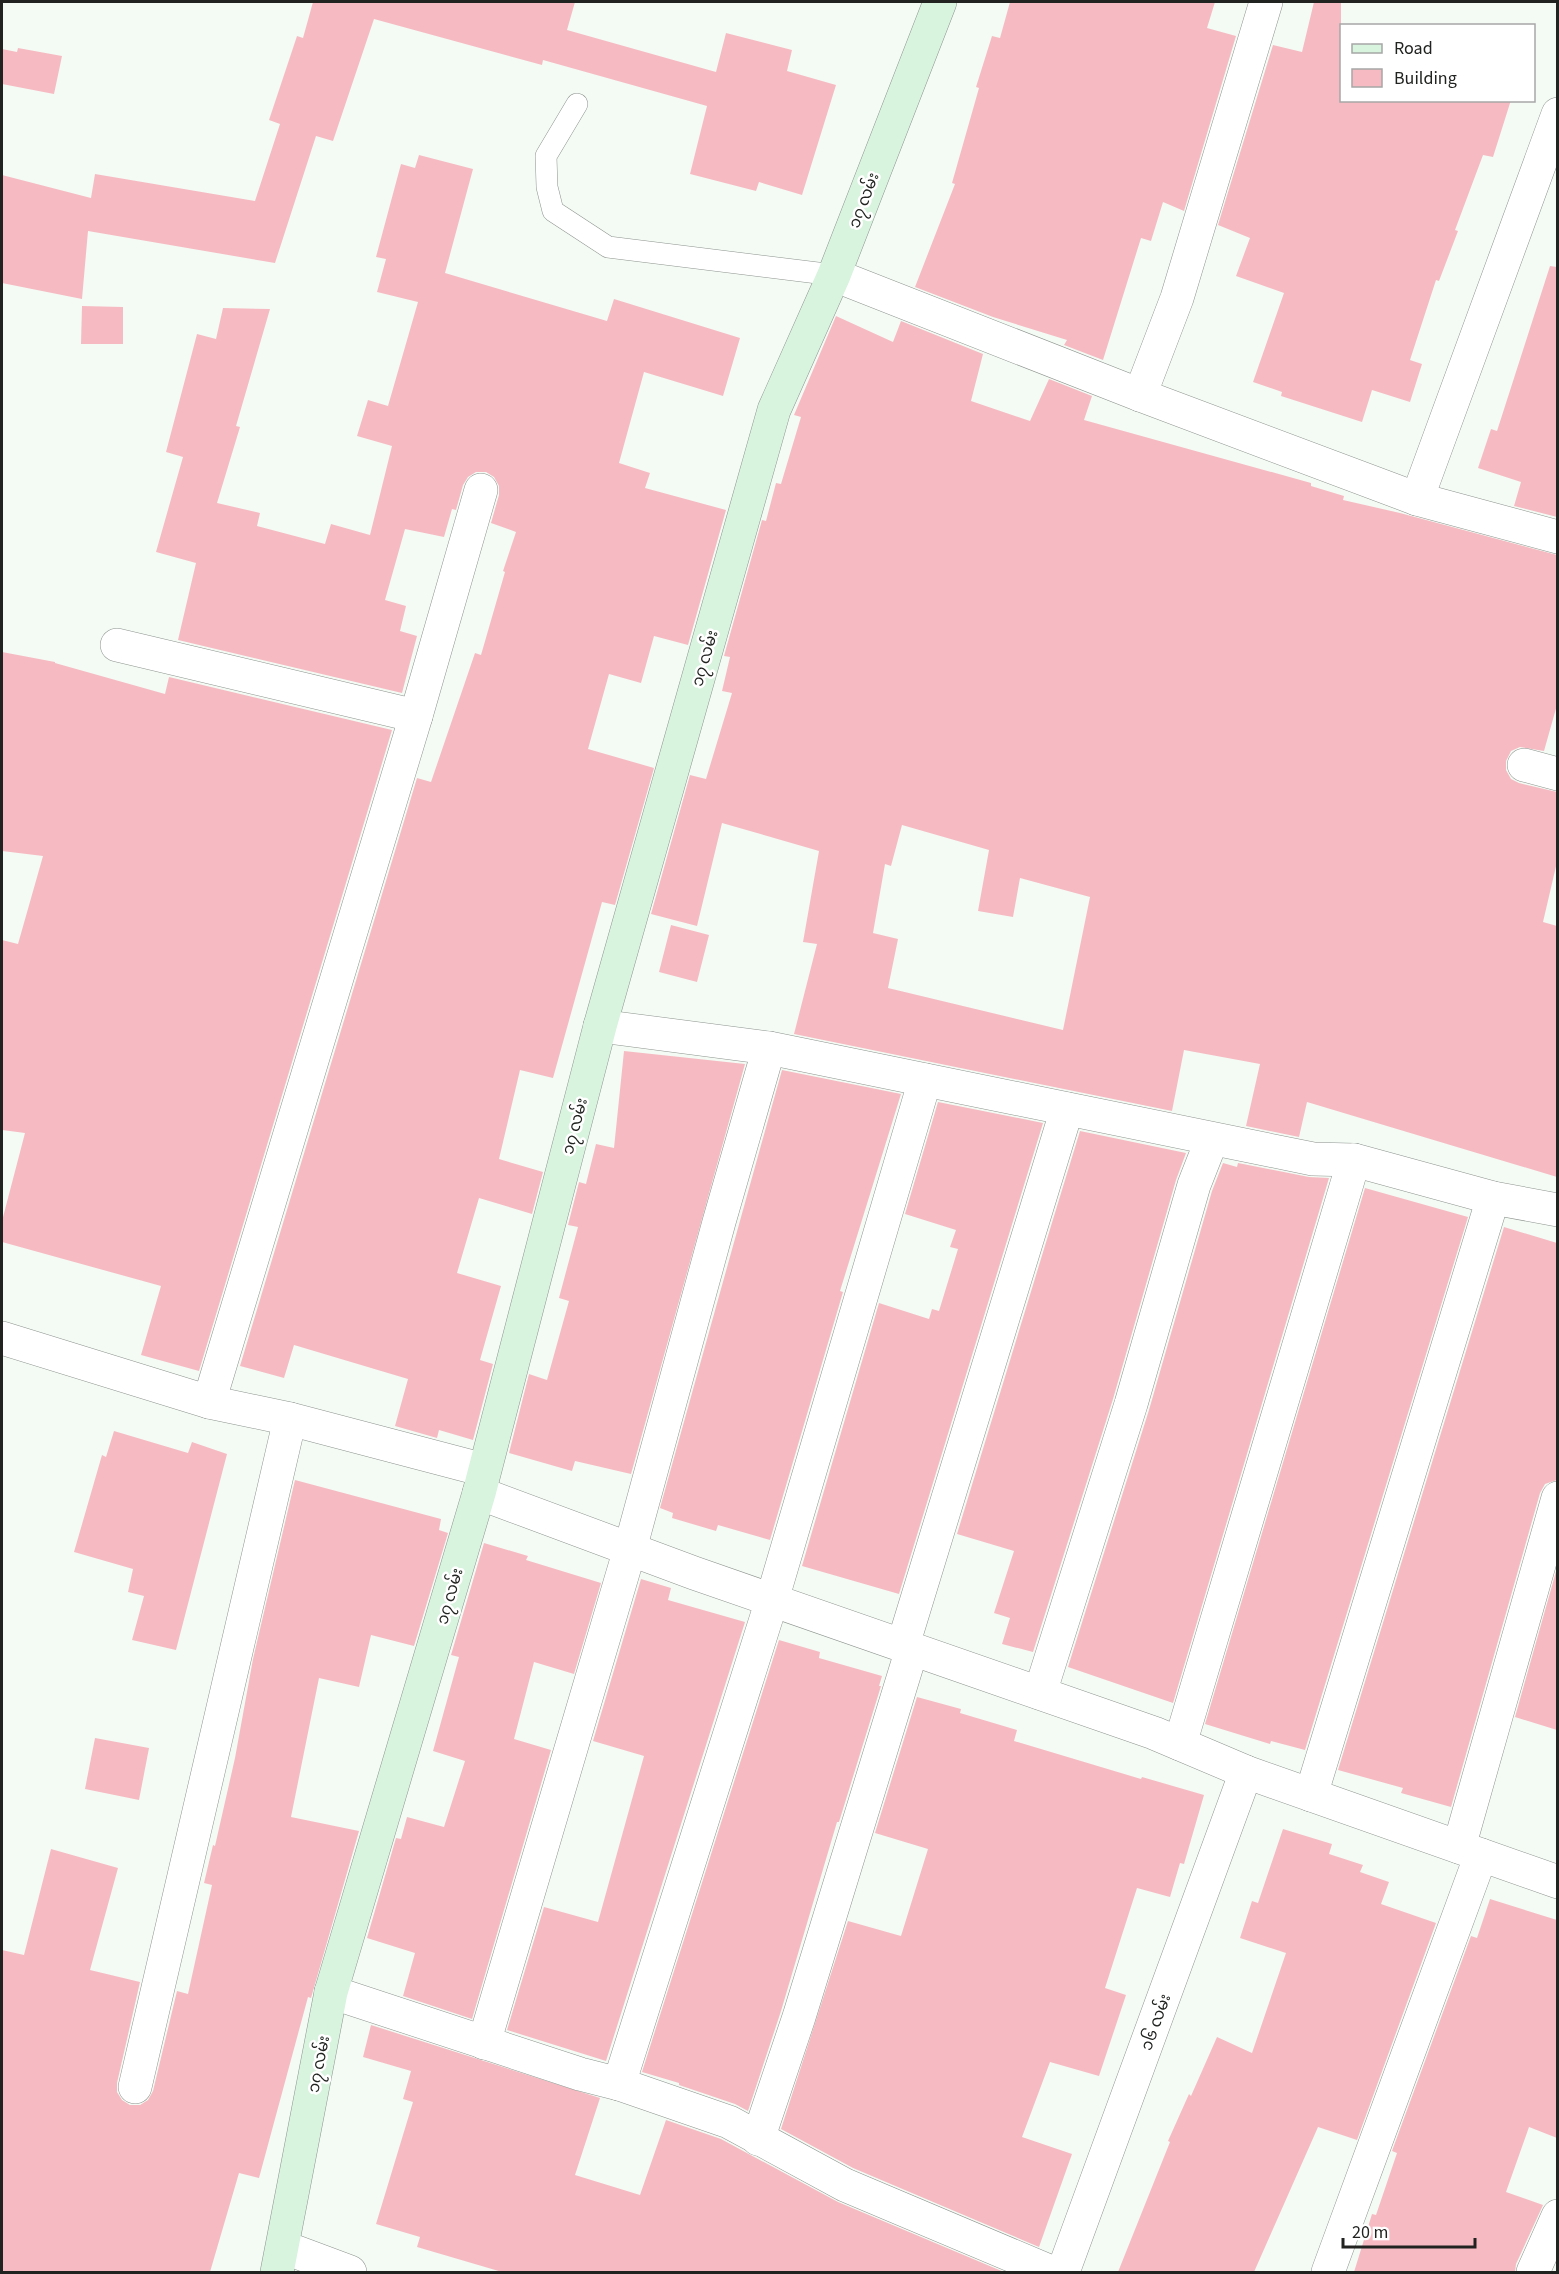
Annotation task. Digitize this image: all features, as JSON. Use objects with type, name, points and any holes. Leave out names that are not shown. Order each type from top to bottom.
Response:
[{"type":"street","name":"၁၇ လမ်း","points":[[280,2260],[332,1992],[482,1481],[600,1026],[774,410],[834,275],[940,2]]},
{"type":"street","points":[[1140,395],[1177,298],[1266,2]]},
{"type":"street","points":[[1417,499],[1557,114]]},
{"type":"street","points":[[834,275],[1140,395],[1417,499],[1557,537]]},
{"type":"street","points":[[209,1402],[417,716],[481,490]]},
{"type":"street","points":[[117,645],[417,716]]},
{"type":"street","points":[[1524,765],[1557,774]]},
{"type":"street","points":[[600,1026],[770,1048],[1313,1159],[1354,1160],[1492,1198],[1557,1210]]},
{"type":"street","points":[[484,2043],[630,1549],[719,1222],[770,1048]]},
{"type":"street","points":[[619,2084],[772,1600],[925,1080]]},
{"type":"street","points":[[758,2139],[799,2017],[1067,1109]]},
{"type":"street","points":[[1040,1693],[1131,1404],[1194,1185],[1212,1139]]},
{"type":"street","points":[[1180,1744],[1354,1160]]},
{"type":"street","points":[[1311,1795],[1492,1198]]},
{"type":"street","points":[[2,1338],[209,1402],[290,1419],[482,1481],[630,1549],[1040,1693],[1180,1744],[1246,1772],[1557,1882]]},
{"type":"street","points":[[135,2087],[290,1419]]},
{"type":"street","points":[[1328,2272],[1470,1851],[1557,1498]]},
{"type":"street","name":"၁၆ လမ်း","points":[[1063,2272],[1246,1772]]},
{"type":"street","points":[[332,1992],[484,2043],[619,2084],[729,2122],[845,2185],[1051,2272]]},
{"type":"street","points":[[1533,2272],[1557,2216]]},
{"type":"street","points":[[280,2260],[350,2272]]},
{"type":"lane","points":[[577,104],[546,156],[547,187],[553,211],[608,247],[834,275]]},
{"type":"building","points":[[313,2],[575,2],[567,30],[716,72],[726,33],[792,50],[787,71],[836,85],[802,195],[759,182],[756,191],[690,174],[707,106],[543,60],[542,65],[374,19],[333,141],[316,136],[275,263],[88,231],[82,299],[2,283],[2,175],[91,198],[95,174],[255,201],[280,124],[269,120],[297,36],[303,38]]},
{"type":"building","points":[[1010,2],[1215,2],[1207,28],[1236,36],[1184,211],[1163,202],[1151,241],[1141,238],[1103,360],[1064,345],[1067,340],[993,317],[915,287],[955,184],[952,183],[979,88],[976,87],[992,36],[1000,38]]},
{"type":"building","points":[[1314,2],[1341,2],[1340,102],[1510,102],[1493,157],[1483,155],[1455,230],[1458,231],[1439,281],[1436,280],[1410,360],[1422,364],[1410,402],[1372,390],[1362,422],[1281,396],[1282,392],[1253,382],[1284,293],[1236,276],[1250,238],[1218,225],[1273,45],[1302,52]]},
{"type":"building","points":[[18,48],[62,56],[54,94],[2,84],[2,49],[17,52]]},
{"type":"building","points":[[419,155],[473,169],[445,273],[607,321],[614,299],[740,338],[723,396],[644,372],[619,463],[650,473],[645,488],[726,510],[688,645],[654,636],[641,683],[609,674],[588,749],[654,768],[615,905],[602,902],[553,1078],[520,1070],[499,1159],[543,1172],[532,1214],[479,1198],[457,1273],[501,1286],[480,1360],[493,1364],[473,1440],[439,1430],[437,1438],[395,1426],[408,1379],[294,1345],[284,1378],[240,1366],[417,778],[431,782],[475,653],[481,655],[505,572],[503,571],[516,532],[491,523],[499,495],[499,486],[494,477],[486,472],[476,472],[468,477],[463,485],[456,510],[452,509],[444,537],[405,529],[385,600],[406,606],[400,631],[417,636],[402,693],[178,640],[196,563],[156,552],[183,457],[166,452],[197,334],[216,339],[223,308],[270,309],[236,426],[240,427],[217,503],[260,513],[257,526],[325,544],[331,524],[370,535],[392,446],[357,436],[368,400],[388,406],[418,302],[377,292],[386,259],[376,257],[401,164],[415,168]]},
{"type":"building","points":[[1550,266],[1557,267],[1557,517],[1514,506],[1521,482],[1478,468],[1491,429],[1497,431]]},
{"type":"building","points":[[82,306],[123,307],[123,344],[81,344]]},
{"type":"building","points":[[836,316],[893,342],[901,321],[983,354],[971,401],[1030,421],[1049,379],[1092,396],[1084,420],[1311,483],[1311,486],[1344,496],[1343,500],[1557,555],[1557,705],[1544,751],[1520,747],[1511,751],[1506,761],[1506,770],[1511,779],[1519,783],[1557,792],[1557,862],[1543,922],[1557,926],[1557,1177],[1307,1102],[1299,1137],[1246,1126],[1260,1064],[1184,1050],[1172,1111],[794,1034],[817,944],[803,942],[819,851],[722,823],[697,926],[651,914],[690,775],[706,779],[732,693],[722,691],[730,657],[724,656],[762,520],[766,521],[776,483],[781,484],[801,417],[794,415]],"holes":[[[902,825],[989,850],[978,911],[1013,917],[1020,878],[1090,897],[1063,1030],[888,988],[898,939],[873,933],[885,864],[891,866]]]},
{"type":"building","points":[[2,652],[55,662],[165,694],[169,677],[392,730],[199,1371],[141,1355],[161,1286],[2,1242],[2,1221],[25,1133],[2,1130],[2,940],[18,944],[43,856],[2,851]]},
{"type":"building","points":[[671,925],[709,935],[697,982],[659,972]]},
{"type":"building","points":[[624,1051],[745,1064],[631,1474],[575,1461],[572,1471],[509,1453],[529,1374],[547,1380],[569,1301],[559,1298],[578,1227],[568,1225],[579,1182],[586,1184],[596,1144],[614,1148]]},
{"type":"building","points":[[782,1070],[901,1094],[840,1291],[843,1292],[770,1540],[718,1525],[716,1531],[672,1518],[673,1513],[660,1508]]},
{"type":"building","points":[[938,1102],[1043,1123],[899,1594],[802,1566],[879,1303],[929,1319],[932,1309],[939,1311],[958,1249],[950,1247],[956,1230],[905,1214]]},
{"type":"building","points":[[1080,1131],[1186,1153],[1176,1180],[1113,1399],[1033,1652],[1002,1644],[1010,1618],[994,1613],[1014,1551],[957,1534]]},
{"type":"building","points":[[1223,1163],[1237,1167],[1238,1163],[1309,1177],[1329,1178],[1173,1703],[1068,1667],[1149,1410],[1212,1191]]},
{"type":"building","points":[[1365,1188],[1468,1217],[1305,1750],[1271,1741],[1270,1744],[1205,1724]]},
{"type":"building","points":[[1504,1227],[1557,1243],[1557,1480],[1545,1484],[1540,1493],[1451,1807],[1401,1793],[1403,1788],[1338,1770]]},
{"type":"building","points":[[114,1431],[188,1453],[192,1442],[227,1454],[176,1650],[132,1640],[144,1596],[128,1592],[133,1569],[74,1552],[102,1455],[106,1457]]},
{"type":"building","points":[[295,1480],[441,1519],[439,1530],[448,1533],[414,1646],[371,1635],[359,1687],[319,1678],[291,1817],[359,1831],[311,1998],[308,1997],[259,2178],[239,2173],[210,2272],[2,2272],[2,1950],[24,1955],[51,1849],[118,1868],[90,1970],[140,1982],[117,2083],[117,2092],[122,2100],[130,2105],[140,2105],[148,2100],[153,2091],[177,1991],[188,1994],[212,1885],[204,1883],[235,1758],[253,1659]]},
{"type":"building","points":[[484,1543],[528,1556],[526,1560],[601,1583],[574,1674],[534,1662],[514,1739],[551,1750],[472,2019],[403,1996],[415,1953],[367,1938],[396,1838],[401,1839],[407,1817],[444,1827],[465,1761],[433,1751],[459,1657],[451,1655]]},
{"type":"building","points":[[1557,1568],[1557,1730],[1515,1717]]},
{"type":"building","points":[[641,1579],[671,1588],[668,1600],[745,1622],[606,2061],[507,2030],[544,1907],[598,1922],[644,1756],[593,1741]]},
{"type":"building","points":[[779,1640],[820,1652],[819,1658],[882,1676],[879,1686],[881,1686],[839,1822],[837,1822],[781,2011],[748,2111],[735,2104],[679,2085],[679,2083],[642,2072]]},
{"type":"building","points":[[917,1697],[961,1709],[960,1713],[1017,1730],[1014,1741],[1141,1779],[1142,1777],[1204,1795],[1184,1864],[1180,1863],[1170,1897],[1137,1888],[1105,1988],[1126,1995],[1099,2076],[1050,2062],[1022,2137],[1072,2154],[1039,2247],[853,2168],[781,2129],[848,1921],[901,1936],[928,1849],[875,1833]]},
{"type":"building","points":[[95,1738],[149,1748],[139,1800],[85,1789]]},
{"type":"building","points":[[1283,1829],[1332,1844],[1329,1854],[1363,1865],[1360,1872],[1389,1882],[1381,1904],[1436,1923],[1357,2140],[1318,2127],[1254,2272],[1118,2272],[1170,2142],[1168,2141],[1217,2037],[1252,2053],[1286,1953],[1240,1938],[1252,1901],[1258,1903]]},
{"type":"building","points":[[1490,1899],[1557,1920],[1557,2138],[1529,2127],[1506,2192],[1543,2205],[1516,2264],[1515,2272],[1354,2272],[1372,2214],[1376,2215],[1397,2153],[1392,2151],[1471,1936],[1477,1938]]},
{"type":"building","points":[[371,2025],[600,2098],[575,2175],[640,2195],[666,2120],[721,2139],[838,2202],[1004,2272],[502,2272],[417,2247],[420,2237],[376,2224],[413,2102],[403,2099],[411,2071],[363,2057]]}]
